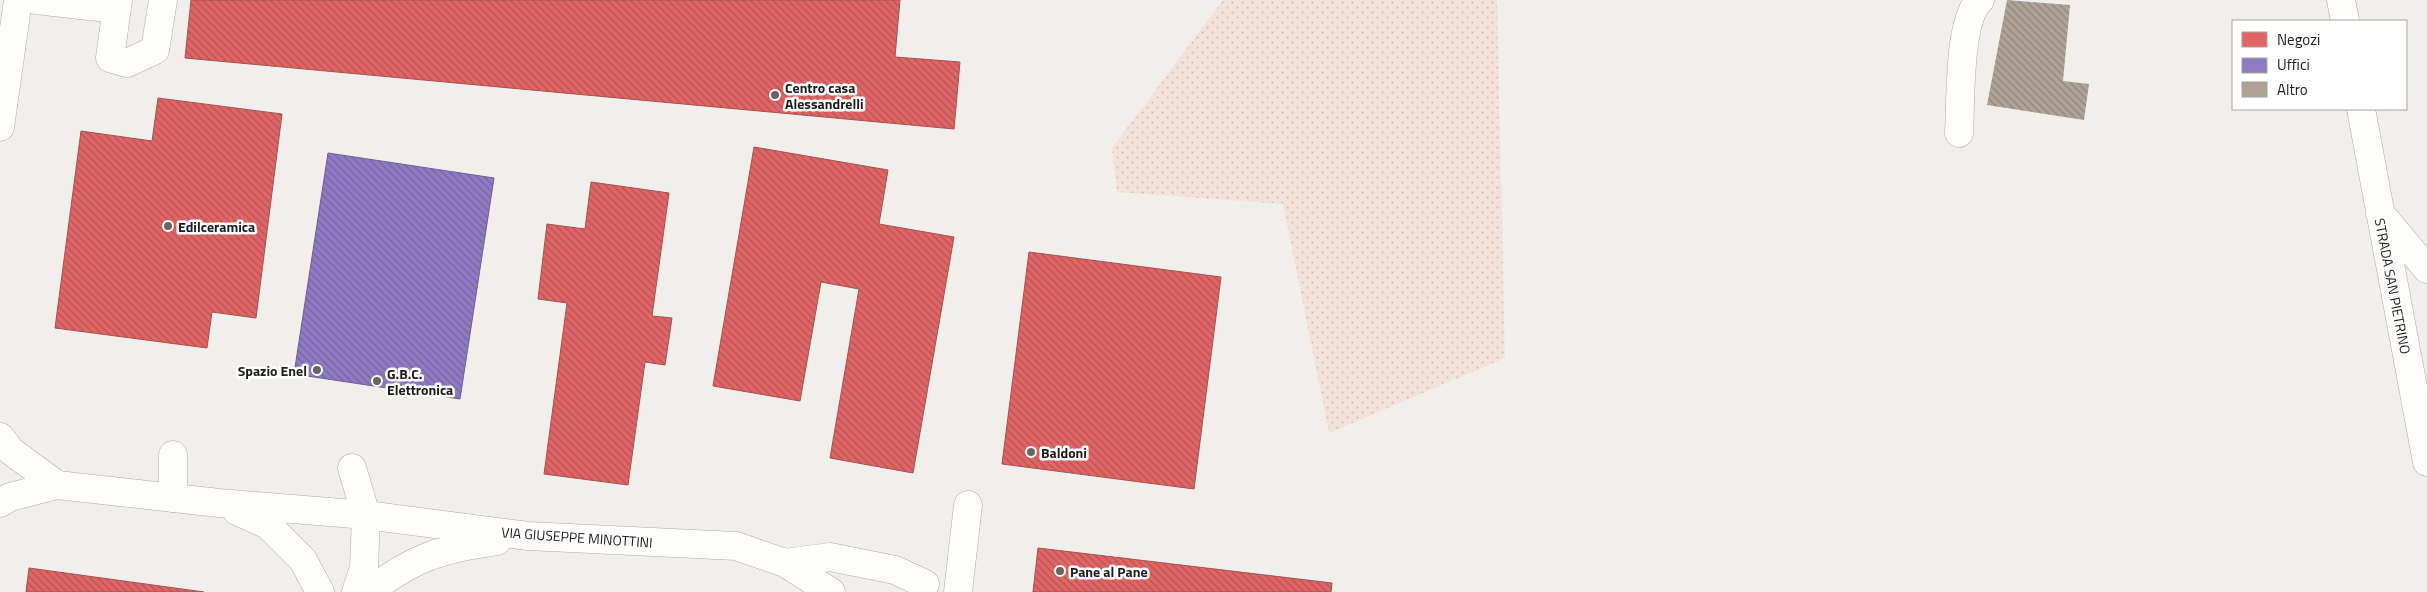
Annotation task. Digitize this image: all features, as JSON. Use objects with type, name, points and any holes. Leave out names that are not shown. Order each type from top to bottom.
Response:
[{"type":"main road","points":[[0,127],[18,0]]},
{"type":"main road","points":[[36,0],[117,4],[110,58],[127,63],[155,50],[163,0]]},
{"type":"main road","points":[[1959,133],[1965,31],[1973,7],[1980,0]]},
{"type":"main road","points":[[2341,0],[2345,20]]},
{"type":"main road","name":"STRADA SAN PIETRINO","points":[[2361,110],[2427,462]]},
{"type":"main road","points":[[2379,212],[2427,269]]},
{"type":"main road","points":[[0,437],[11,451],[57,485]]},
{"type":"main road","points":[[173,455],[173,498]]},
{"type":"main road","points":[[352,468],[366,515],[364,568],[356,592]]},
{"type":"main road","points":[[0,504],[10,497],[57,485],[219,503],[268,525],[303,560],[320,592]]},
{"type":"main road","name":"VIA GIUSEPPE MINOTTINI","points":[[219,503],[366,515],[528,536],[736,546],[785,563],[831,592]]},
{"type":"main road","points":[[934,589],[963,537],[968,505]]},
{"type":"main road","points":[[369,592],[384,580],[422,557],[469,545],[528,536]]},
{"type":"main road","name":"VIA GIUSEPPE MINOTTINI","points":[[785,563],[830,558],[895,570],[934,589]]},
{"type":"shaded area","points":[[1223,0],[1497,0],[1505,358],[1329,433],[1283,204],[1117,192],[1112,148]]},
{"type":"building: Negozi","name":"Centro casa Alessandrelli","points":[[191,0],[900,0],[895,57],[960,62],[954,129],[185,58]]},
{"type":"building: Negozi","name":"Edilceramica","points":[[158,98],[282,114],[256,318],[212,312],[207,348],[55,328],[81,131],[152,141]]},
{"type":"building: Negozi","points":[[754,147],[888,170],[879,224],[954,237],[913,473],[830,458],[859,289],[821,282],[800,401],[713,386]]},
{"type":"building: Negozi","points":[[591,182],[669,193],[652,316],[672,318],[665,365],[645,362],[628,485],[544,474],[567,303],[538,299],[547,224],[585,229]]},
{"type":"building: Negozi","points":[[1029,252],[1221,277],[1194,489],[1002,464]]},
{"type":"building: Negozi","points":[[1038,548],[1332,583],[1331,592],[1033,592]]},
{"type":"building: Negozi","points":[[29,568],[204,592],[26,592]]},
{"type":"building: Uffici","points":[[328,153],[494,178],[460,399],[294,374]]},
{"type":"building: Altro","points":[[2007,0],[2070,5],[2063,81],[2089,84],[2084,120],[1987,105]]},
{"type":"place","name":"Centro casa Alessandrelli","points":[[775,95]]},
{"type":"place","name":"Edilceramica","points":[[168,226]]},
{"type":"place","name":"Spazio Enel","points":[[317,370]]},
{"type":"place","name":"G.B.C. Elettronica","points":[[377,381]]},
{"type":"place","name":"Baldoni","points":[[1031,452]]},
{"type":"place","name":"Pane al Pane","points":[[1060,571]]}]
